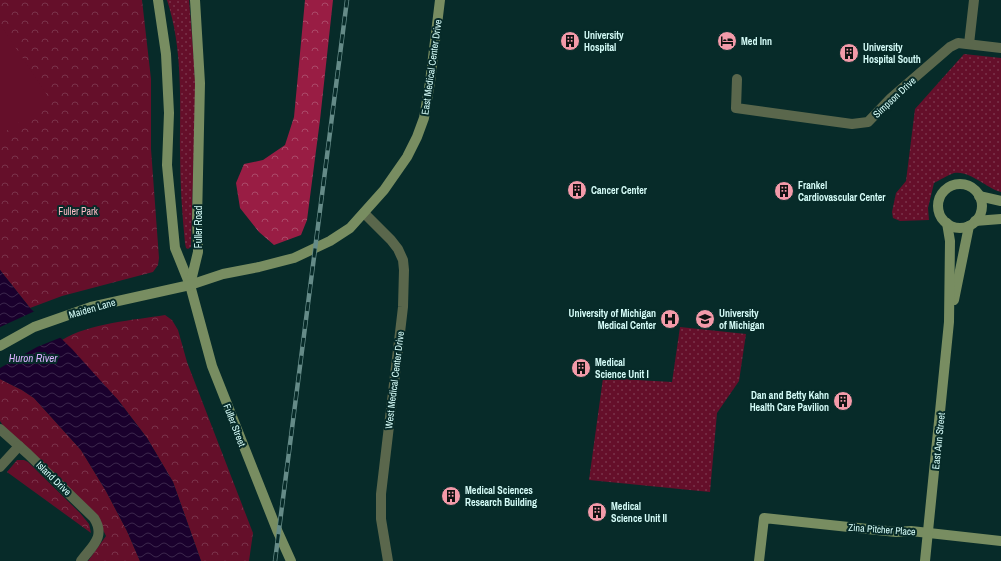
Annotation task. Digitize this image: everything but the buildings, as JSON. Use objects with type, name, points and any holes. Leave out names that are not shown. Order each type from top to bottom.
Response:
[{"type":"street","points":[[158,0],[166,54],[169,113],[167,166],[175,248],[190,285]]},
{"type":"street","name":"Fuller Road","points":[[190,285],[198,252],[197,220],[200,82],[195,0]]},
{"type":"street","name":"East Medical Center Drive","points":[[190,285],[223,274],[294,258],[330,241],[350,228],[364,213],[384,190],[402,165],[417,137],[424,118],[440,0]]},
{"type":"street","points":[[968,44],[974,0]]},
{"type":"street","name":"Simpson Drive","points":[[737,79],[736,108],[852,124],[868,122],[891,98],[950,47],[958,43],[1001,48]]},
{"type":"street","points":[[972,224],[982,210],[980,196],[975,190],[964,184],[957,184],[946,188],[938,205],[940,213],[947,223],[961,228],[972,224],[1001,219]]},
{"type":"street","points":[[980,196],[1001,200]]},
{"type":"street","name":"West Medical Center Drive","points":[[364,213],[398,249],[403,260],[404,270],[403,307],[381,494],[381,520],[388,561]]},
{"type":"street","name":"East Ann Street","points":[[925,561],[949,322],[950,241],[947,223]]},
{"type":"street","name":"East Ann Street","points":[[949,322],[972,224]]},
{"type":"street","name":"Maiden Lane","points":[[0,346],[34,327],[70,314],[112,301],[190,285]]},
{"type":"street","name":"Fuller Street","points":[[190,285],[212,366],[249,462],[291,561]]},
{"type":"street","name":"Island Drive","points":[[0,429],[94,518],[98,524],[100,533],[81,561]]},
{"type":"street","points":[[0,467],[19,446]]},
{"type":"street","name":"Zina Pitcher Place","points":[[759,561],[764,518],[896,532],[911,531],[1001,541]]},
{"type":"green space","name":"Fuller Park","points":[[0,0],[142,0],[151,79],[151,149],[159,258],[158,265],[153,272],[62,296],[30,308],[0,270]]},
{"type":"green space","points":[[167,0],[189,0],[195,79],[195,121],[191,247],[188,249],[186,248],[185,243],[182,209],[180,75],[176,37]]},
{"type":"green space","points":[[305,0],[333,0],[320,120],[307,220],[301,235],[274,245],[259,232],[240,208],[236,183],[244,164],[263,160],[285,145],[294,117]]},
{"type":"green space","points":[[0,24],[51,101],[0,135]]},
{"type":"green space","points":[[964,54],[1001,58],[1001,192],[966,174],[954,173],[934,183],[928,208],[929,220],[900,221],[893,218],[892,212],[896,193],[906,181],[915,109]]},
{"type":"green space","points":[[165,315],[172,320],[178,330],[187,362],[253,533],[249,561],[201,561],[173,482],[147,438],[118,400],[62,340],[73,334],[99,326]]},
{"type":"green space","points":[[680,327],[746,334],[739,381],[717,413],[710,492],[589,480],[603,378],[672,382]]},
{"type":"green space","points":[[0,379],[34,398],[81,450],[106,491],[127,531],[140,561],[88,561],[106,536],[102,528],[4,427],[0,421]]},
{"type":"green space","points":[[17,460],[24,460],[28,462],[80,513],[89,524],[91,533],[7,472]]},
{"type":"water","name":"Huron River","points":[[0,270],[30,308],[72,349],[118,400],[147,438],[173,482],[201,561],[140,561],[127,531],[106,491],[81,450],[34,398],[0,379]]},
{"type":"pier","points":[[35,311],[62,337],[37,347],[0,368],[0,327]]},
{"type":"railway","points":[[275,561],[347,0]]},
{"type":"place","name":"University Hospital","points":[[570,41]]},
{"type":"place","name":"Med Inn","points":[[727,41]]},
{"type":"place","name":"University Hospital South","points":[[849,53]]},
{"type":"place","name":"Cancer Center","points":[[577,190]]},
{"type":"place","name":"Frankel Cardiovascular Center","points":[[784,191]]},
{"type":"place","name":"University of Michigan Medical Center","points":[[670,319]]},
{"type":"place","name":"University of Michigan","points":[[705,319]]},
{"type":"place","name":"Medical Science Unit I","points":[[581,368]]},
{"type":"place","name":"Dan and Betty Kahn Health Care Pavilion","points":[[843,401]]},
{"type":"place","name":"Medical Sciences Research Building","points":[[451,496]]},
{"type":"place","name":"Medical Science Unit II","points":[[597,512]]}]
